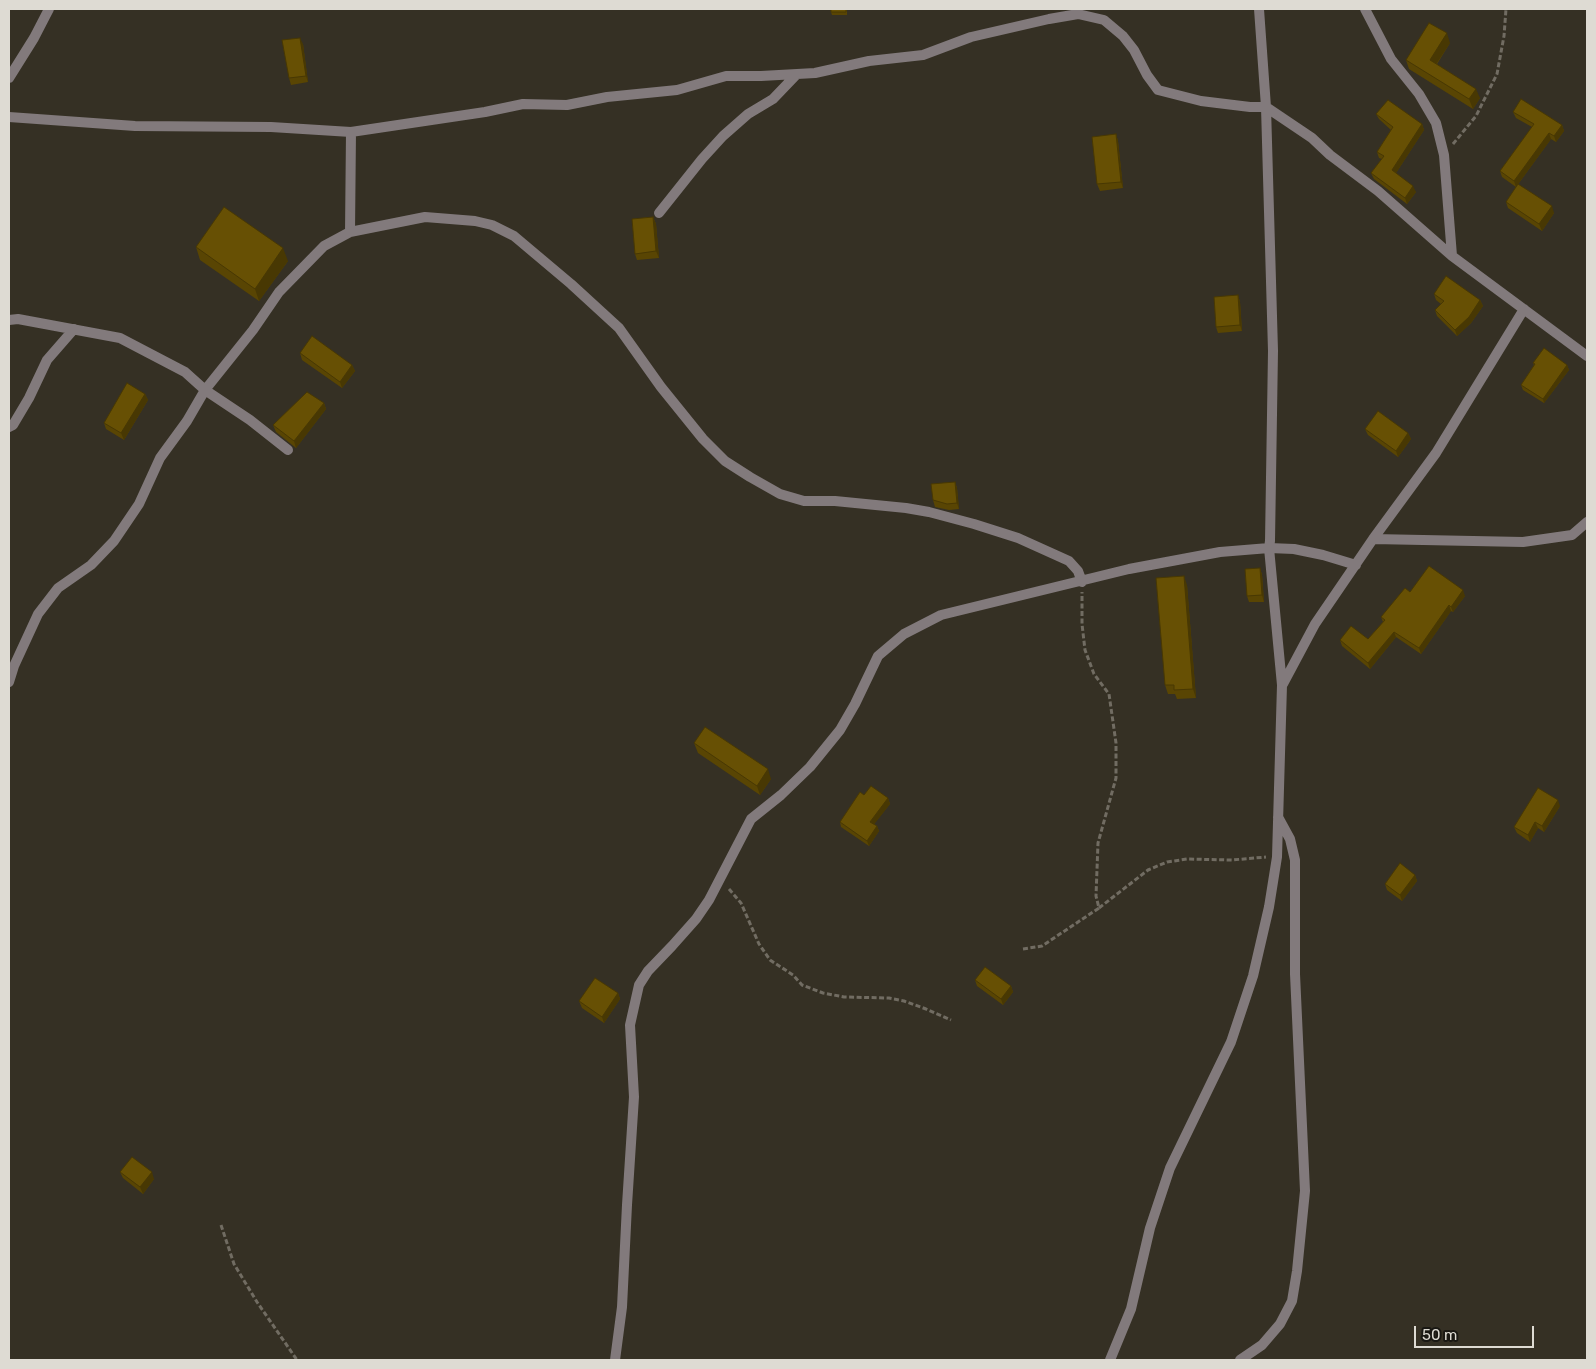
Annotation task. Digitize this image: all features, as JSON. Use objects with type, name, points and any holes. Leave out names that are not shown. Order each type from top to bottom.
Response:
[{"type":"street","points":[[9,78],[34,38],[49,9]]},
{"type":"street","points":[[1110,1360],[1131,1310],[1150,1228],[1170,1168],[1231,1042],[1254,976],[1269,907],[1276,857],[1282,684],[1268,548],[1270,541],[1273,351],[1266,107],[1259,9]]},
{"type":"street","points":[[1365,9],[1391,59],[1420,94],[1436,123],[1444,155],[1452,256]]},
{"type":"street","points":[[9,117],[136,126],[271,127],[351,132],[485,112],[523,104],[567,105],[607,97],[677,90],[726,76],[796,75],[869,62],[923,56],[971,37],[1048,18],[1078,14],[1104,20],[1123,36],[1134,50],[1147,75],[1158,90],[1201,101],[1266,107],[1312,138],[1330,155],[1378,191],[1452,256],[1587,356]]},
{"type":"street","points":[[659,213],[702,158],[723,136],[748,114],[774,99],[796,75]]},
{"type":"street","points":[[350,232],[351,132]]},
{"type":"street","points":[[9,682],[14,666],[38,614],[58,588],[91,565],[114,541],[139,504],[160,458],[187,421],[205,390],[253,330],[279,292],[324,246],[350,232],[425,217],[475,221],[492,225],[514,236],[572,284],[619,328],[661,387],[703,440],[725,461],[780,494],[804,502],[835,502],[906,508],[974,524],[1018,538],[1069,561],[1078,571],[1082,582]]},
{"type":"street","points":[[1282,684],[1316,624],[1373,539],[1436,453],[1524,309]]},
{"type":"street","points":[[9,320],[74,329],[120,338],[185,372],[205,390],[250,420],[288,450]]},
{"type":"street","points":[[9,427],[29,398],[47,360],[74,329]]},
{"type":"street","points":[[1373,539],[1523,542],[1572,535],[1587,522]]},
{"type":"street","points":[[615,1360],[622,1307],[626,1205],[634,1097],[630,1025],[634,1000],[639,985],[648,971],[696,919],[720,879],[751,819],[810,767],[840,730],[878,656],[904,634],[941,615],[1129,569],[1220,552],[1268,548],[1304,551],[1356,566]]},
{"type":"street","points":[[1240,1360],[1262,1345],[1280,1324],[1292,1301],[1305,1191],[1295,974],[1295,860],[1290,839],[1278,817]]},
{"type":"path","points":[[1444,155],[1476,116],[1497,74],[1504,36],[1506,9]]},
{"type":"path","points":[[1082,582],[1082,624],[1085,650],[1094,674],[1109,694],[1116,743],[1116,778],[1098,843],[1096,896],[1099,908]]},
{"type":"path","points":[[1023,949],[1042,946],[1099,908],[1148,870],[1167,862],[1187,859],[1232,860],[1276,857]]},
{"type":"path","points":[[720,879],[741,903],[759,944],[770,960],[793,975],[802,985],[823,993],[844,997],[889,998],[904,1001],[951,1020]]},
{"type":"path","points":[[221,1225],[234,1264],[256,1302],[297,1360]]},
{"type":"building","points":[[831,9],[846,9],[846,12],[831,12]]},
{"type":"building","points":[[1429,23],[1447,33],[1430,60],[1476,89],[1469,99],[1406,60]]},
{"type":"building","points":[[300,38],[306,76],[289,78],[282,40]]},
{"type":"building","points":[[1521,99],[1562,125],[1554,136],[1549,133],[1514,181],[1500,171],[1534,124],[1513,112]]},
{"type":"building","points":[[1388,100],[1422,124],[1392,170],[1413,186],[1405,198],[1371,173],[1384,156],[1377,152],[1393,127],[1376,114]]},
{"type":"building","points":[[1116,134],[1121,182],[1097,184],[1092,137]]},
{"type":"building","points":[[1518,184],[1552,206],[1539,224],[1506,202]]},
{"type":"building","points":[[224,207],[283,248],[255,289],[196,247]]},
{"type":"building","points":[[653,217],[656,251],[635,254],[632,219]]},
{"type":"building","points":[[1446,276],[1480,300],[1469,317],[1455,330],[1435,310],[1444,301],[1434,294]]},
{"type":"building","points":[[1238,295],[1240,325],[1216,327],[1214,297]]},
{"type":"building","points":[[312,336],[352,365],[340,382],[300,353]]},
{"type":"building","points":[[1544,348],[1567,365],[1543,399],[1521,385]]},
{"type":"building","points":[[127,383],[145,394],[121,433],[104,423]]},
{"type":"building","points":[[307,392],[324,403],[294,441],[273,425]]},
{"type":"building","points":[[1378,411],[1408,433],[1396,451],[1365,429]]},
{"type":"building","points":[[955,482],[957,503],[947,504],[933,500],[931,484]]},
{"type":"building","points":[[1429,566],[1463,590],[1451,607],[1449,605],[1419,648],[1394,632],[1368,663],[1340,640],[1351,626],[1368,639],[1385,620],[1381,617],[1405,588],[1410,592]]},
{"type":"building","points":[[1260,568],[1262,595],[1247,596],[1245,569]]},
{"type":"building","points":[[1184,576],[1193,689],[1174,690],[1174,685],[1165,685],[1156,578]]},
{"type":"building","points":[[705,727],[768,769],[757,786],[694,743]]},
{"type":"building","points":[[871,786],[888,798],[870,822],[877,826],[867,841],[840,822],[860,792],[864,795]]},
{"type":"building","points":[[1538,788],[1558,800],[1542,826],[1535,822],[1528,835],[1514,827]]},
{"type":"building","points":[[1400,863],[1415,875],[1400,895],[1385,884]]},
{"type":"building","points":[[985,967],[1011,986],[1001,999],[975,980]]},
{"type":"building","points":[[595,978],[618,993],[602,1017],[579,1001]]},
{"type":"building","points":[[132,1157],[152,1172],[140,1187],[120,1172]]}]
